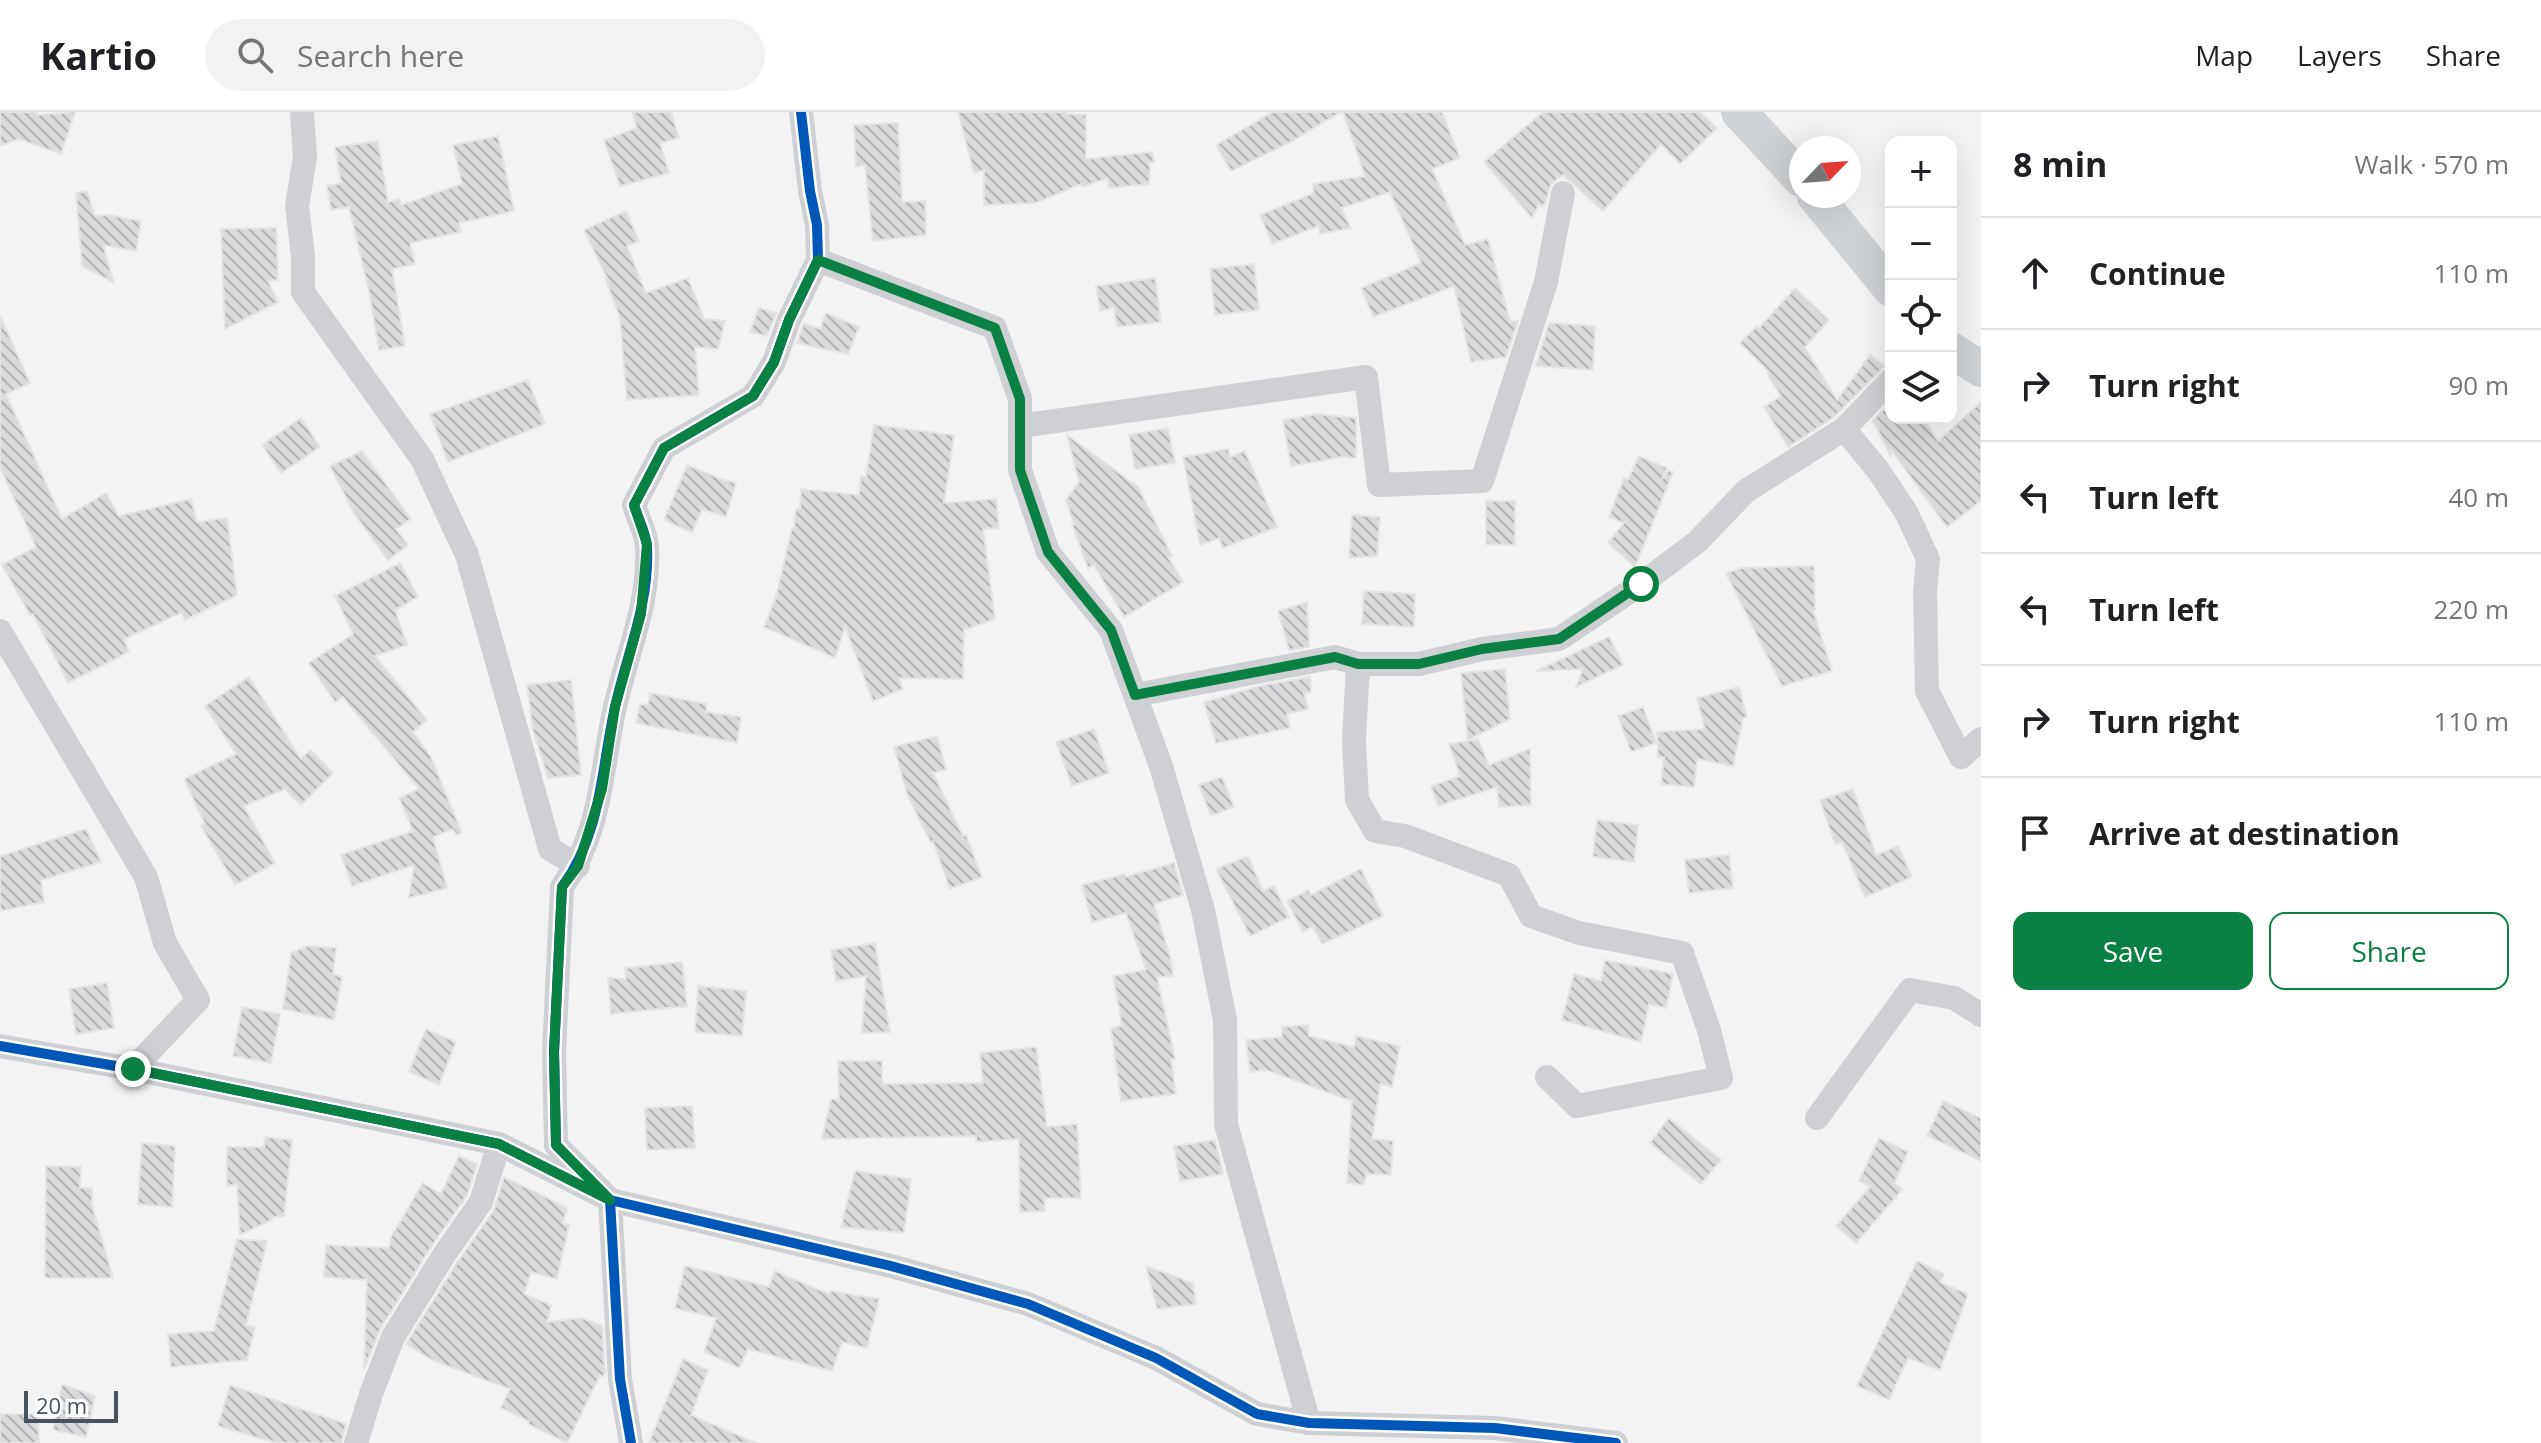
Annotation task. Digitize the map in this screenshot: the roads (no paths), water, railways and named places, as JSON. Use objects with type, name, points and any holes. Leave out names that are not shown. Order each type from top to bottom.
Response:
[{"type":"street","points":[[631,1443],[620,1379],[610,1200],[556,1145],[554,1052],[562,887],[578,866],[602,789],[615,707],[641,614],[647,544],[634,505],[664,448],[753,396],[774,362],[789,320],[818,260],[817,225],[801,112]]},
{"type":"street","points":[[1739,112],[1789,166]]},
{"type":"street","points":[[307,113],[305,157],[297,206],[303,256],[303,292],[422,459],[467,555],[550,849],[578,866]]},
{"type":"street","points":[[1020,426],[1366,377],[1379,485],[1482,481],[1546,282],[1563,193]]},
{"type":"street","points":[[1825,208],[1885,282]]},
{"type":"street","points":[[818,260],[995,328],[1020,399],[1020,470],[1048,552],[1111,630],[1161,766],[1203,910],[1225,1020],[1226,1124],[1309,1423]]},
{"type":"street","points":[[1954,352],[1981,369]]},
{"type":"street","points":[[1135,695],[1335,657],[1358,664],[1419,664],[1482,649],[1559,639],[1697,542],[1746,491],[1844,429],[1885,386]]},
{"type":"street","points":[[1844,429],[1878,470],[1906,512],[1928,559],[1925,592],[1927,691],[1961,757],[1981,739]]},
{"type":"street","points":[[0,631],[146,877],[165,943],[198,1000],[133,1069]]},
{"type":"street","points":[[1358,664],[1354,741],[1357,800],[1375,831],[1405,836],[1509,875],[1531,916],[1579,933],[1682,953],[1709,1030],[1721,1078],[1577,1106],[1547,1077]]},
{"type":"street","points":[[1817,1118],[1910,990],[1954,998],[1981,1015]]},
{"type":"street","points":[[0,1046],[133,1069],[499,1144],[610,1200],[891,1266],[1028,1304],[1156,1358],[1257,1414],[1309,1423],[1495,1428],[1616,1443]]},
{"type":"street","points":[[356,1443],[393,1337],[481,1202],[499,1144]]}]
